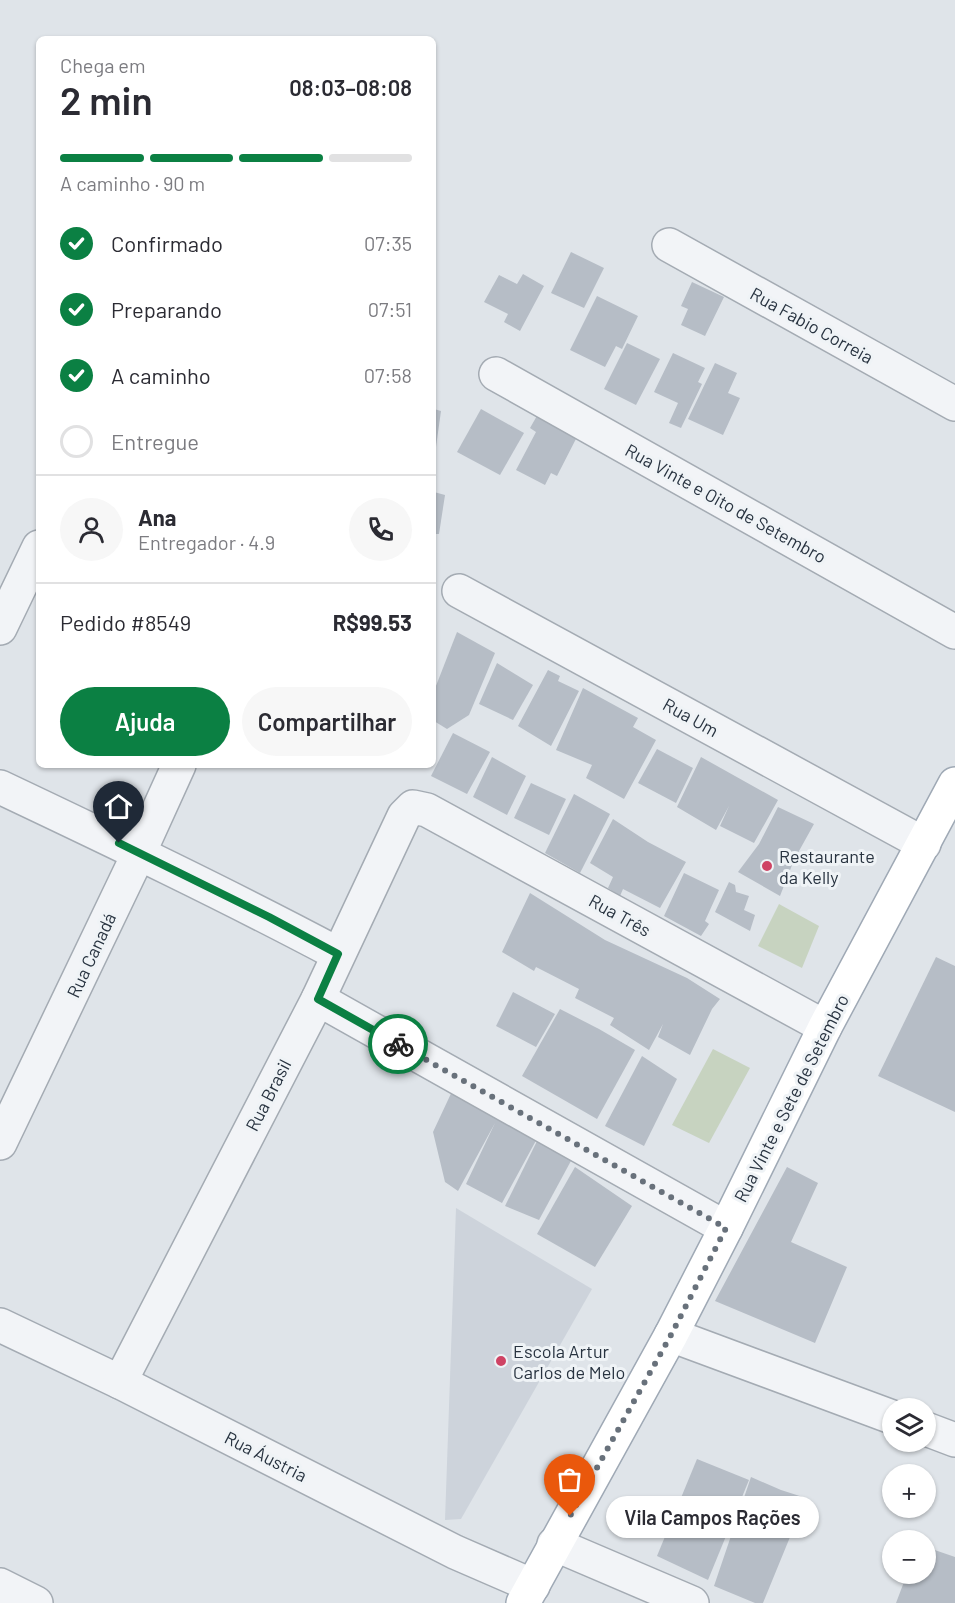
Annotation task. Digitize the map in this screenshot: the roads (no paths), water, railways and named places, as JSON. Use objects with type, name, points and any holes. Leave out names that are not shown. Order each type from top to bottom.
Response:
[{"type":"main road","name":"Rua Vinte e Sete de Setembro","points":[[528,1594],[671,1335],[825,1027],[955,784]]},
{"type":"street","name":"Rua Fabio Correia","points":[[669,245],[955,404]]},
{"type":"street","name":"Rua Vinte e Oito de Setembro","points":[[496,374],[955,632]]},
{"type":"street","points":[[0,628],[36,553]]},
{"type":"street","name":"Rua Um","points":[[459,591],[924,844]]},
{"type":"street","name":"Rua Canadá","points":[[0,1143],[178,768]]},
{"type":"street","points":[[0,787],[269,917],[338,954]]},
{"type":"street","name":"Rua Brasil","points":[[120,1382],[318,999],[404,816],[413,807]]},
{"type":"street","name":"Rua Três","points":[[413,807],[427,810],[825,1027]]},
{"type":"street","points":[[318,999],[726,1228]]},
{"type":"street","name":"Rua Áustria","points":[[0,1325],[120,1382],[455,1552],[528,1594]]},
{"type":"street","points":[[671,1335],[882,1413]]},
{"type":"street","points":[[936,1433],[955,1440]]},
{"type":"street","points":[[554,1544],[692,1603]]},
{"type":"street","points":[[0,1585],[36,1603]]},
{"type":"place","name":"Restaurante da Kelly","points":[[767,866]]},
{"type":"place","name":"Escola Artur Carlos de Melo","points":[[501,1361]]},
{"type":"place","name":"Vila Campos Rações","points":[[570,1516]]}]
